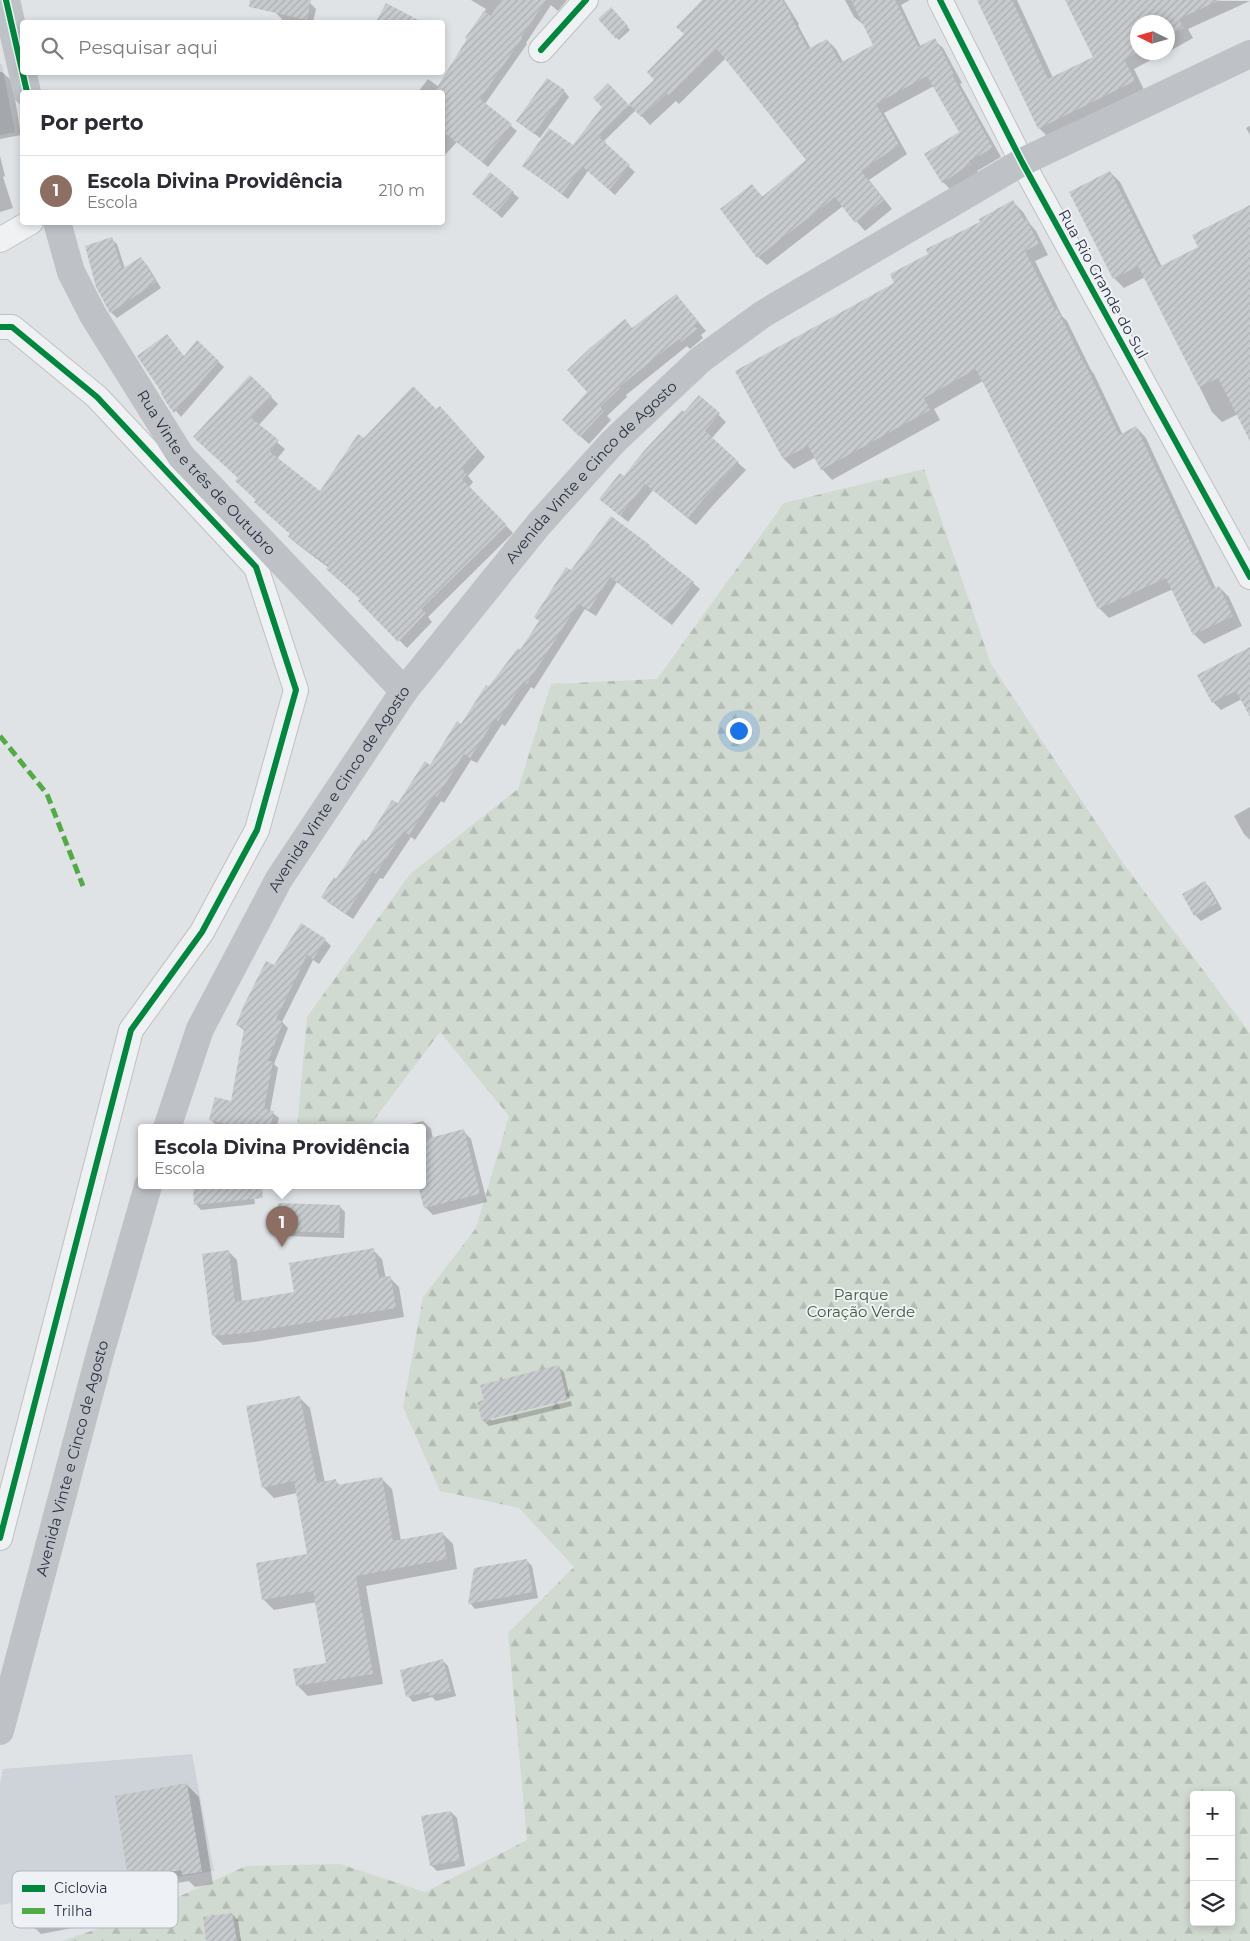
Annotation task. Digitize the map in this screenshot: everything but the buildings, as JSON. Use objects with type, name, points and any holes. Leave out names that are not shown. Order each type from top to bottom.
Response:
[{"type":"main road","points":[[6,0],[20,61]]},
{"type":"main road","name":"Avenida Vinte e Cinco de Agosto","points":[[168,1124],[200,1029],[279,879],[404,691],[545,517],[613,442],[700,360],[763,314],[1022,162],[1250,54]]},
{"type":"main road","points":[[23,75],[27,90]]},
{"type":"main road","name":"Rua Vinte e três de Outubro","points":[[58,225],[71,272],[93,315],[181,456],[404,691]]},
{"type":"main road","name":"Avenida Vinte e Cinco de Agosto","points":[[0,1731],[98,1364],[147,1189]]},
{"type":"street","points":[[541,50],[586,0]]},
{"type":"street","name":"Rua Rio Grande do Sul","points":[[940,0],[1022,162],[1250,577]]},
{"type":"street","points":[[0,240],[26,225]]},
{"type":"street","points":[[0,327],[12,326],[97,397],[256,567],[296,690],[257,830],[202,932],[131,1030],[0,1538]]},
{"type":"shaded area","points":[[0,64],[2,64],[15,132],[0,135]]},
{"type":"shaded area","points":[[192,1754],[214,1871],[178,1877],[178,1871],[12,1871],[12,1903],[0,1905],[0,1783],[3,1769]]},
{"type":"green space","name":"Parque Coração Verde","points":[[924,469],[991,664],[1123,863],[1250,1033],[1250,1941],[62,1941],[100,1928],[178,1928],[178,1897],[246,1866],[340,1864],[425,1892],[527,1840],[508,1633],[574,1567],[519,1508],[440,1491],[403,1407],[423,1297],[476,1228],[509,1116],[440,1032],[371,1124],[297,1124],[307,1017],[410,874],[518,789],[551,684],[657,679],[784,503]]},
{"type":"marked path","points":[[0,736],[47,794],[83,886]]},
{"type":"cycle path","points":[[6,0],[20,61]]},
{"type":"cycle path","points":[[541,50],[586,0]]},
{"type":"cycle path","points":[[940,0],[1022,162],[1250,577]]},
{"type":"cycle path","points":[[23,75],[27,90]]},
{"type":"cycle path","points":[[0,327],[12,327],[97,397],[256,567],[296,690],[257,830],[202,932],[131,1030],[0,1538]]},
{"type":"place","name":"Escola Divina Providência","points":[[282,1247]]}]
